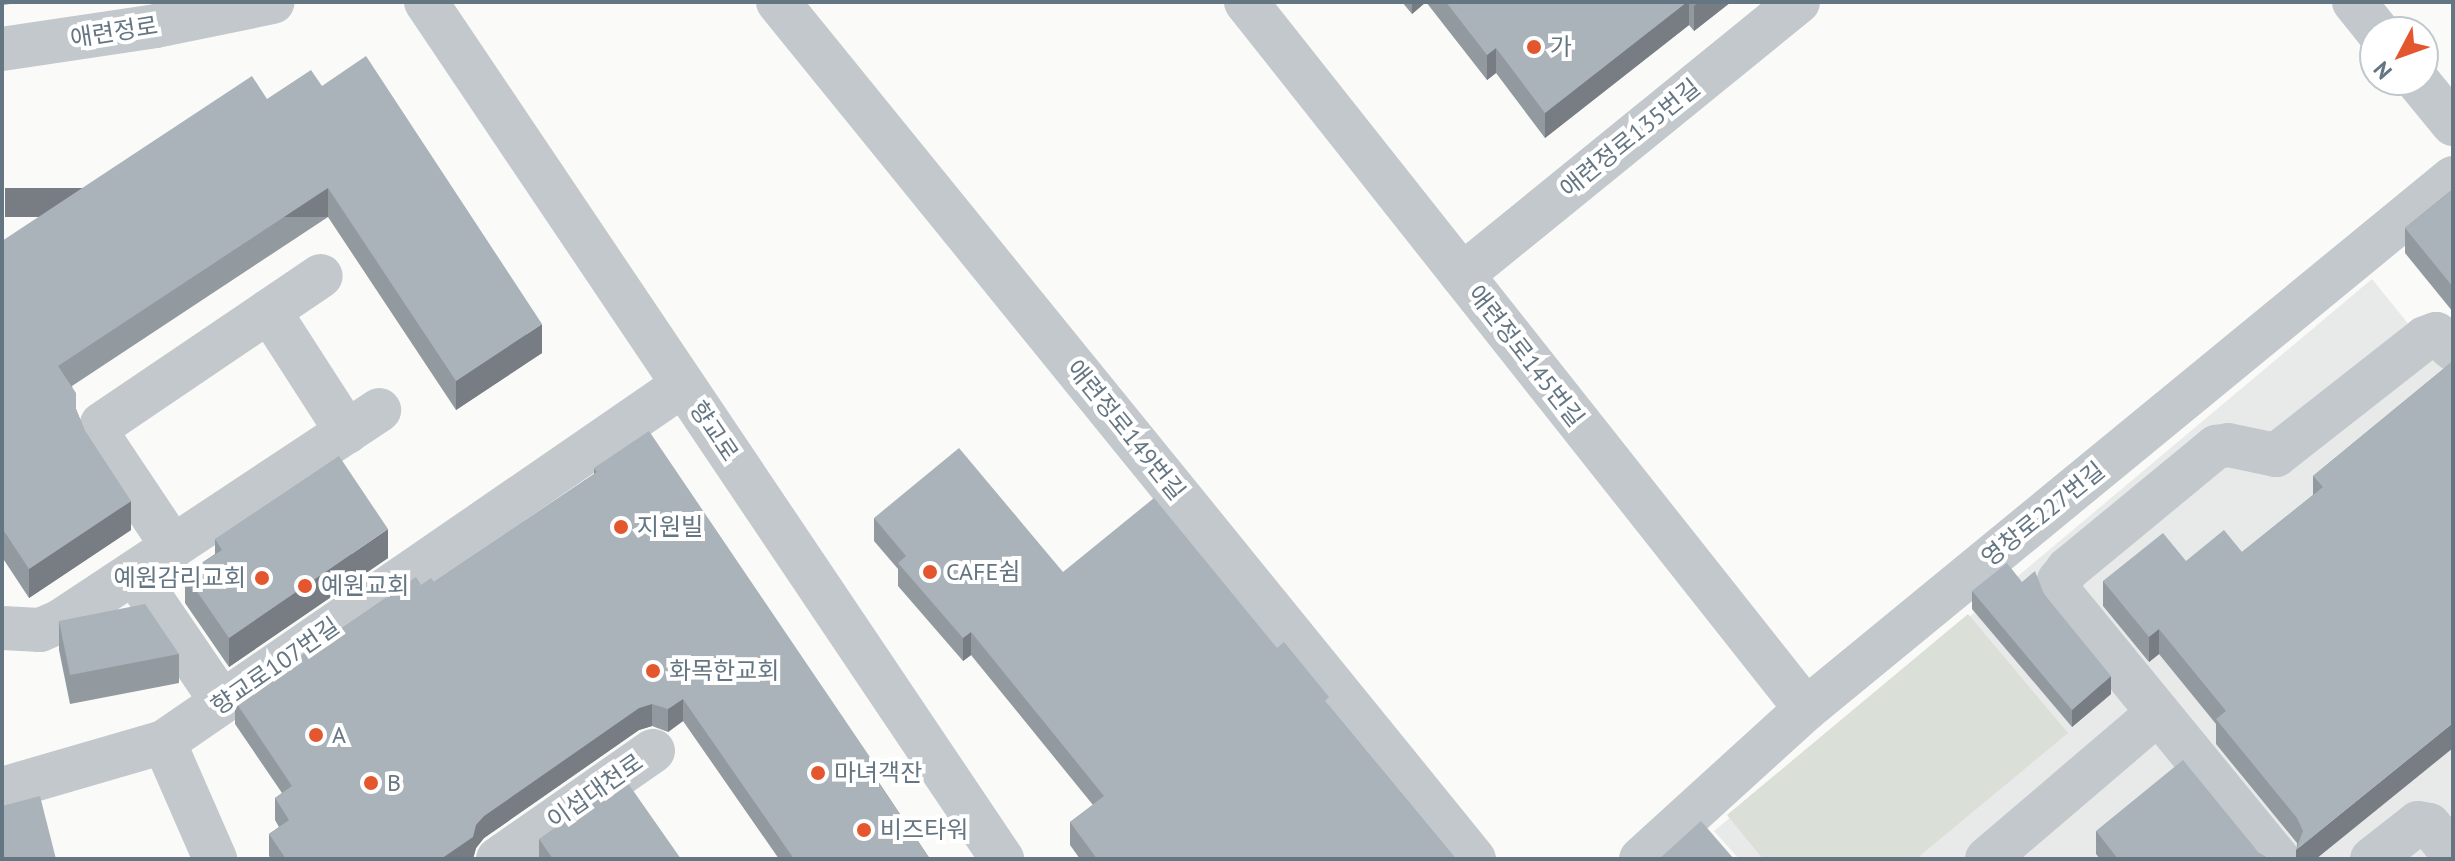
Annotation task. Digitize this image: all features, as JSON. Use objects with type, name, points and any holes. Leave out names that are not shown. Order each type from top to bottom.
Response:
[{"type":"street","name":"애련정로","points":[[2,49],[171,14],[273,2]]},
{"type":"street","name":"향교로","points":[[426,2],[1002,859]]},
{"type":"street","name":"애련정로149번길","points":[[778,2],[1474,859]]},
{"type":"street","name":"애련정로145번길","points":[[1246,2],[1806,709]]},
{"type":"street","name":"애련정로135번길","points":[[1462,275],[1798,2]]},
{"type":"street","points":[[2430,96],[2453,124]]},
{"type":"street","name":"영창로227번길","points":[[1641,859],[1806,709],[2453,178]]},
{"type":"street","points":[[173,547],[105,445],[100,430],[102,424],[321,276]]},
{"type":"street","points":[[2,628],[40,630],[59,622],[363,421],[269,311]]},
{"type":"street","points":[[2278,859],[2063,596],[2059,588],[2062,575],[2216,447],[2228,445],[2276,455],[2425,338],[2436,334],[2453,349]]},
{"type":"street","name":"향교로107번길","points":[[2,789],[164,742],[683,385]]},
{"type":"street","points":[[134,573],[222,702]]},
{"type":"street","points":[[2011,852],[2158,713]]},
{"type":"street","points":[[164,742],[215,859]]},
{"type":"street","name":"이섭대천로","points":[[498,859],[653,751]]},
{"type":"street","points":[[2372,859],[2418,823],[2429,825],[2453,854]]},
{"type":"shaded area","points":[[2372,279],[2453,379],[2453,859],[1739,859],[1714,831]]},
{"type":"shaded area","points":[[1968,614],[2068,733],[1916,859],[1763,859],[1727,815]]},
{"type":"building","name":"가","points":[[1446,2],[1687,2],[1545,113],[1496,48],[1487,55]]},
{"type":"building","points":[[366,56],[542,324],[456,381],[328,188],[58,366],[76,393],[76,409],[84,429],[131,501],[29,569],[2,528],[2,241],[252,76],[267,99],[311,70],[322,86]]},
{"type":"building","points":[[2453,189],[2453,287],[2405,228]]},
{"type":"building","points":[[2453,361],[2453,723],[2296,850],[2303,831],[2297,818],[2216,719],[2226,711],[2159,629],[2149,637],[2103,581],[2163,533],[2186,561],[2224,530],[2242,552],[2323,487],[2313,476]]},
{"type":"building","points":[[649,431],[876,766],[870,770],[930,859],[794,859],[683,699],[668,709],[652,704],[639,708],[484,816],[476,825],[473,837],[441,859],[286,859],[269,834],[289,820],[275,798],[292,786],[235,701],[416,577],[421,585],[431,578],[434,582],[597,472],[594,468]]},
{"type":"building","points":[[959,448],[1063,572],[1154,498],[1277,648],[1284,642],[1329,697],[1325,701],[1456,859],[1097,859],[1070,822],[1104,796],[971,632],[963,638],[898,563],[906,556],[874,518]]},
{"type":"building","points":[[339,456],[388,529],[229,638],[185,574],[222,550],[215,539]]},
{"type":"building","points":[[2007,563],[2022,582],[2035,571],[2044,594],[2111,676],[2072,710],[1972,591]]},
{"type":"building","points":[[145,604],[179,654],[70,675],[59,621]]},
{"type":"building","points":[[2183,760],[2259,853],[2269,859],[2118,859],[2096,831]]},
{"type":"building","points":[[625,779],[681,859],[553,859],[539,839]]},
{"type":"building","points":[[40,796],[56,859],[2,859],[2,806]]},
{"type":"building","points":[[1701,821],[1734,859],[1659,859]]},
{"type":"place","name":"가","points":[[1534,47]]},
{"type":"place","name":"지원빌","points":[[621,527]]},
{"type":"place","name":"CAFE쉼","points":[[930,572]]},
{"type":"place","name":"예원감리교회","points":[[262,578]]},
{"type":"place","name":"예원교회","points":[[305,586]]},
{"type":"place","name":"화목한교회","points":[[653,671]]},
{"type":"place","name":"A","points":[[316,735]]},
{"type":"place","name":"마녀객잔","points":[[818,773]]},
{"type":"place","name":"B","points":[[371,783]]},
{"type":"place","name":"비즈타워","points":[[864,830]]}]
